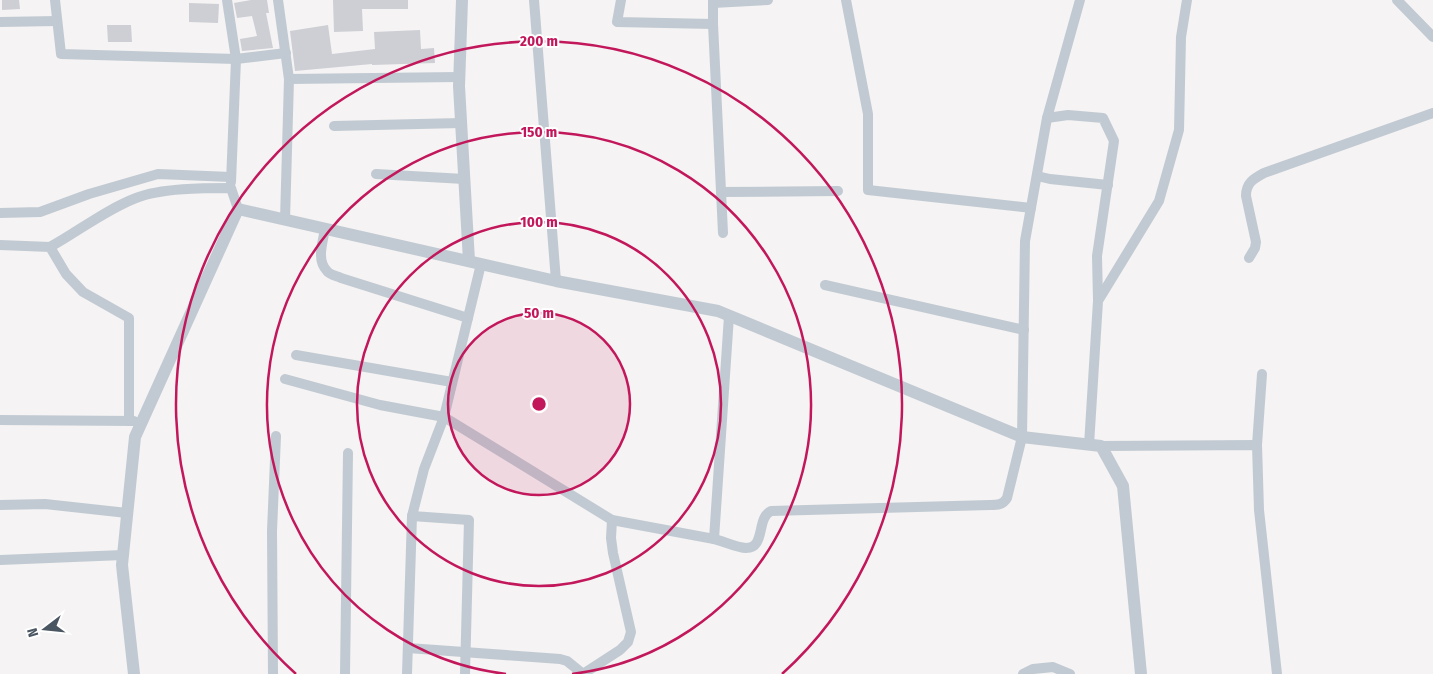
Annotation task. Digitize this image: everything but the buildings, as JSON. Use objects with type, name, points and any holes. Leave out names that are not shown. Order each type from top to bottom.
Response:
[{"type":"street","points":[[56,0],[60,54],[236,59],[286,53]]},
{"type":"street","points":[[134,674],[122,566],[135,437],[238,209],[231,188],[236,59],[227,0]]},
{"type":"street","points":[[278,0],[289,79],[286,220]]},
{"type":"street","points":[[407,674],[412,516],[424,469],[444,418],[468,318],[475,263],[464,179],[461,123],[459,77],[462,0]]},
{"type":"street","points":[[534,0],[556,281]]},
{"type":"street","points":[[621,0],[617,22],[713,24]]},
{"type":"street","points":[[723,233],[713,2],[768,0]]},
{"type":"street","points":[[846,0],[868,114],[868,190],[1031,208]]},
{"type":"street","points":[[285,379],[380,405],[444,418],[612,520],[714,538],[746,548],[753,546],[759,539],[763,519],[766,514],[772,511],[1000,504],[1007,498],[1022,437],[1025,241],[1047,118],[1080,0]]},
{"type":"street","points":[[1098,301],[1160,201],[1179,130],[1181,37],[1188,0]]},
{"type":"street","points":[[1397,0],[1433,37]]},
{"type":"street","points":[[0,22],[57,21]]},
{"type":"street","points":[[289,79],[459,77]]},
{"type":"street","points":[[1249,258],[1256,242],[1246,196],[1246,189],[1249,183],[1264,173],[1433,113]]},
{"type":"street","points":[[1047,118],[1068,115],[1103,118],[1114,141],[1098,256],[1095,445],[1123,486],[1141,674]]},
{"type":"street","points":[[334,126],[461,123]]},
{"type":"street","points":[[0,213],[40,212],[89,194],[158,174],[231,177]]},
{"type":"street","points":[[376,174],[464,179]]},
{"type":"street","points":[[1037,176],[1108,185]]},
{"type":"street","points":[[0,245],[50,247],[99,217],[136,198],[159,192],[231,188]]},
{"type":"street","points":[[721,192],[838,192]]},
{"type":"street","points":[[238,209],[556,281],[718,311],[1022,437],[1095,445],[1257,445]]},
{"type":"street","points":[[325,229],[320,255],[323,265],[328,272],[341,278],[468,318]]},
{"type":"street","points":[[50,247],[66,274],[83,292],[129,318],[129,421]]},
{"type":"street","points":[[825,285],[1024,330]]},
{"type":"street","points":[[714,538],[729,316]]},
{"type":"street","points":[[296,355],[452,382]]},
{"type":"street","points":[[1262,374],[1257,445],[1259,510],[1277,674]]},
{"type":"street","points":[[0,420],[142,421]]},
{"type":"street","points":[[273,674],[272,531],[276,436]]},
{"type":"street","points":[[345,674],[348,453]]},
{"type":"street","points":[[0,505],[45,504],[127,513]]},
{"type":"street","points":[[412,516],[469,520],[465,674]]},
{"type":"street","points":[[408,648],[560,659],[567,661],[583,674],[620,650],[628,642],[631,632],[612,553],[612,520]]},
{"type":"street","points":[[0,560],[123,555]]},
{"type":"street","points":[[1022,674],[1033,669],[1054,667],[1070,674]]}]
